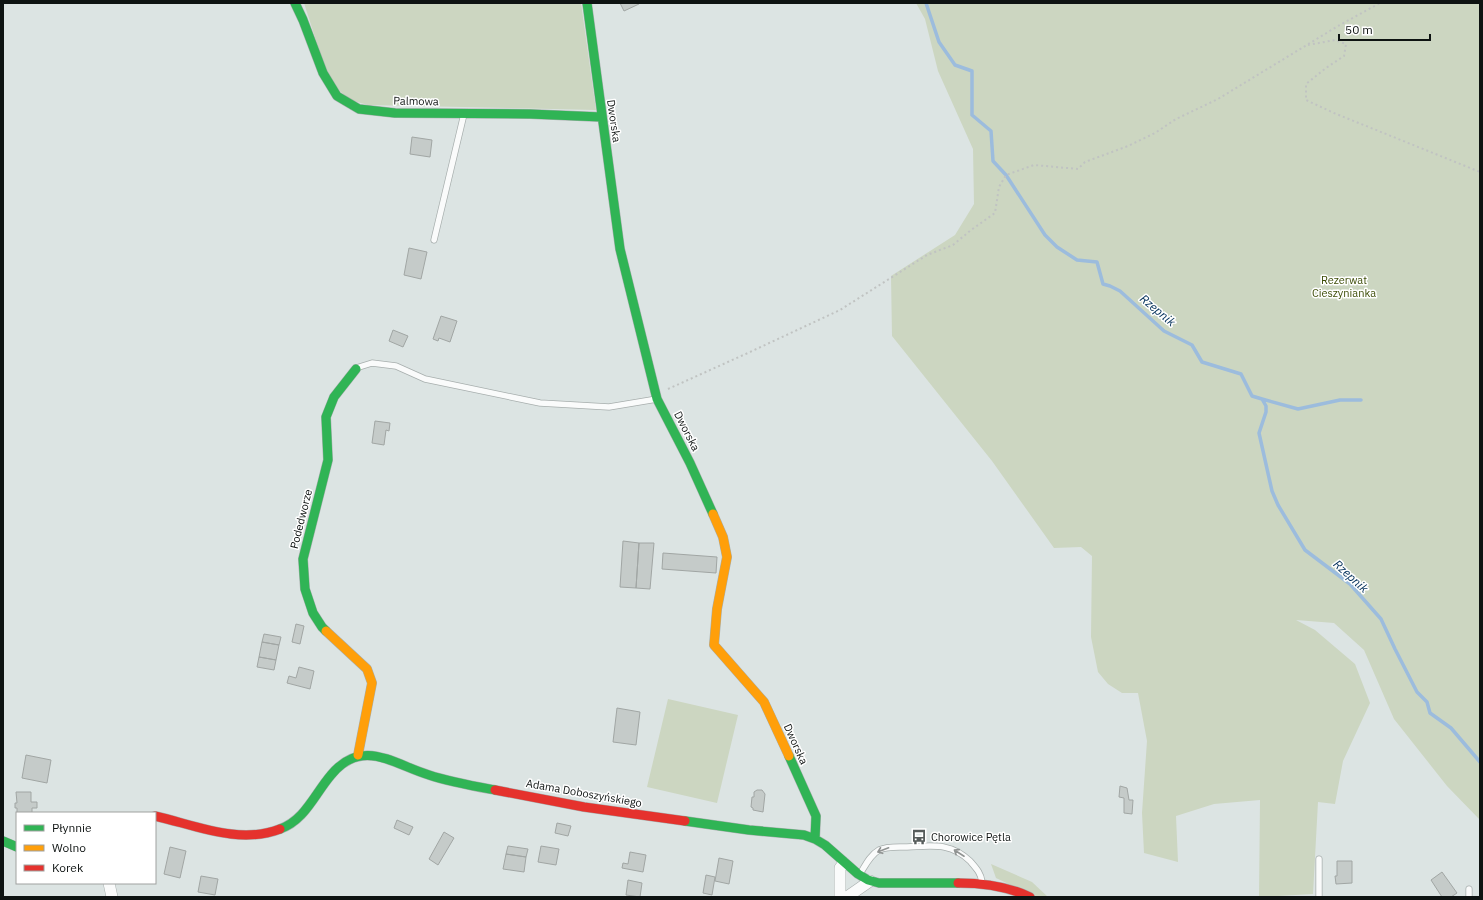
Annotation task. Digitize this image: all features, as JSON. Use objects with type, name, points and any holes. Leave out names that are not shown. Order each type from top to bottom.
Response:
[{"type":"street","name":"Palmowa","points":[[295,3],[304,20],[323,73],[337,96],[359,109],[395,113],[464,113],[602,117]]},
{"type":"street","name":"Dworska","points":[[587,3],[620,249],[656,396],[690,463],[723,537],[728,557],[717,609],[714,644],[764,702],[816,816],[815,839]]},
{"type":"street","name":"Podedworze","points":[[356,369],[334,397],[326,417],[328,460],[303,559],[305,589],[313,613],[322,627],[368,669],[372,683],[358,755]]},
{"type":"street","name":"Adama Doboszyńskiego","points":[[156,816],[237,834],[258,835],[278,830],[290,825],[300,817],[310,806],[332,772],[342,762],[358,755],[377,755],[429,775],[567,804],[734,828],[805,835],[826,844],[859,876],[879,883],[937,884],[982,882],[1008,887],[1030,897]]},
{"type":"street","points":[[3,841],[16,847]]},
{"type":"street","points":[[840,897],[840,868],[844,863]]},
{"type":"street","points":[[847,897],[870,881]]},
{"type":"street","points":[[109,884],[112,897]]},
{"type":"lane","points":[[434,240],[464,113]]},
{"type":"lane","points":[[356,369],[372,363],[396,366],[425,379],[540,403],[609,406],[656,396]]},
{"type":"lane","points":[[859,876],[873,855],[880,850],[890,847],[940,846],[956,850],[966,858],[976,868],[981,876],[982,882]]},
{"type":"lane","points":[[1319,860],[1319,897]]},
{"type":"lane","points":[[1469,889],[1469,897]]},
{"type":"path","points":[[656,396],[840,310],[927,255],[953,245],[995,213],[999,187],[1006,175],[1034,165],[1078,169],[1085,162],[1128,146],[1155,133],[1176,118],[1218,99],[1306,45],[1380,3]]},
{"type":"path","points":[[1306,45],[1335,40],[1346,44],[1344,56],[1306,84],[1306,100],[1334,113],[1480,172]]},
{"type":"green space","points":[[304,3],[581,3],[596,110],[368,105],[350,100],[333,85],[321,56]]},
{"type":"green space","name":"Rezerwat Cieszynianka","points":[[916,3],[1480,3],[1480,820],[1447,786],[1394,719],[1364,650],[1334,623],[1296,620],[1315,630],[1355,664],[1370,703],[1343,761],[1335,804],[1318,802],[1313,894],[1259,897],[1260,800],[1214,804],[1176,816],[1178,862],[1144,853],[1142,813],[1147,741],[1138,693],[1122,693],[1108,684],[1098,672],[1091,637],[1092,556],[1081,547],[1054,548],[992,461],[892,336],[891,276],[955,235],[974,204],[973,149],[938,71],[925,19]]},
{"type":"green space","points":[[668,699],[738,715],[717,803],[647,787]]},
{"type":"green space","points":[[991,864],[1032,882],[1048,897],[1036,897],[996,878]]},
{"type":"building","points":[[620,3],[639,3],[639,4],[624,11]]},
{"type":"building","points":[[412,137],[432,140],[430,157],[410,154]]},
{"type":"building","points":[[409,248],[427,252],[421,279],[404,275]]},
{"type":"building","points":[[441,316],[457,321],[450,342],[439,338],[438,341],[433,339]]},
{"type":"building","points":[[393,330],[408,336],[403,347],[389,341]]},
{"type":"building","points":[[375,421],[390,423],[389,431],[386,430],[384,445],[372,443]]},
{"type":"building","points":[[623,541],[639,543],[636,588],[620,587]]},
{"type":"building","points":[[639,543],[654,543],[650,589],[636,588]]},
{"type":"building","points":[[663,553],[717,557],[716,573],[662,569]]},
{"type":"building","points":[[296,624],[304,626],[300,644],[292,642]]},
{"type":"building","points":[[264,634],[281,637],[279,645],[262,642]]},
{"type":"building","points":[[262,642],[279,645],[276,660],[259,657]]},
{"type":"building","points":[[259,657],[276,660],[274,670],[257,667]]},
{"type":"building","points":[[299,667],[314,671],[310,689],[287,683],[289,676],[296,678]]},
{"type":"building","points":[[617,708],[640,712],[636,745],[613,742]]},
{"type":"building","points":[[26,755],[51,760],[47,783],[22,778]]},
{"type":"building","points":[[1120,786],[1127,788],[1129,800],[1133,800],[1132,814],[1124,813],[1124,798],[1119,797]]},
{"type":"building","points":[[757,790],[762,790],[765,794],[763,812],[753,810],[751,807],[752,797],[754,797],[754,792]]},
{"type":"building","points":[[16,792],[31,792],[31,802],[37,802],[37,808],[32,808],[32,812],[17,812],[15,803],[17,803]]},
{"type":"building","points":[[397,820],[413,827],[409,835],[394,828]]},
{"type":"building","points":[[557,823],[571,826],[568,836],[555,833]]},
{"type":"building","points":[[444,832],[454,838],[438,865],[429,859]]},
{"type":"building","points":[[508,846],[528,849],[526,857],[506,854]]},
{"type":"building","points":[[541,846],[559,849],[556,865],[538,862]]},
{"type":"building","points":[[170,847],[186,851],[180,878],[164,874]]},
{"type":"building","points":[[630,852],[646,855],[643,872],[622,868],[623,863],[628,864]]},
{"type":"building","points":[[506,854],[526,857],[524,872],[503,869]]},
{"type":"building","points":[[719,858],[733,861],[729,884],[715,881]]},
{"type":"building","points":[[1337,861],[1352,861],[1352,883],[1336,884],[1335,876],[1337,876]]},
{"type":"building","points":[[1442,872],[1457,893],[1451,897],[1442,897],[1431,880]]},
{"type":"building","points":[[706,875],[715,877],[712,895],[703,893]]},
{"type":"building","points":[[201,876],[218,879],[215,895],[198,892]]},
{"type":"building","points":[[628,880],[642,883],[640,897],[626,895]]},
{"type":"waterway","name":"Rzepnik","points":[[926,3],[939,42],[955,65],[972,71],[972,115],[991,131],[993,161],[1006,175],[1045,235],[1057,247],[1077,260],[1097,262],[1103,284],[1120,291],[1164,331],[1192,345],[1202,362],[1241,374],[1252,396],[1262,399],[1266,406],[1266,412],[1259,433],[1272,491],[1278,505],[1305,550],[1350,584],[1381,619],[1417,692],[1427,702],[1430,713],[1451,728],[1480,762]]},
{"type":"waterway","points":[[1262,399],[1298,409],[1340,400],[1361,400]]},
{"type":"traffic: fast","points":[[295,3],[323,73],[337,96],[359,109],[395,113],[530,114],[601,117]]},
{"type":"traffic: fast","points":[[587,3],[620,249],[657,399],[690,463],[713,514]]},
{"type":"traffic: fast","points":[[326,631],[313,613],[305,589],[303,559],[328,460],[326,417],[334,397],[356,369]]},
{"type":"traffic: fast","points":[[280,829],[296,820],[303,813],[331,775],[343,764],[354,757],[366,755],[378,757],[437,777],[462,784],[495,790]]},
{"type":"traffic: fast","points":[[789,756],[816,816],[815,839]]},
{"type":"traffic: fast","points":[[685,821],[749,830],[804,835],[825,845],[858,874],[868,880],[879,883],[958,883]]},
{"type":"traffic: fast","points":[[3,841],[16,847]]},
{"type":"traffic: slow","points":[[713,514],[723,537],[727,557],[717,609],[714,645],[764,702],[789,756]]},
{"type":"traffic: slow","points":[[326,631],[367,669],[372,683],[358,755]]},
{"type":"traffic: jam","points":[[495,790],[584,807],[685,821]]},
{"type":"traffic: jam","points":[[156,816],[217,832],[233,834],[249,835],[280,829]]},
{"type":"traffic: jam","points":[[958,883],[995,886],[1013,890],[1030,897]]},
{"type":"place","name":"Chorowice Pętla","points":[[919,837]]}]
